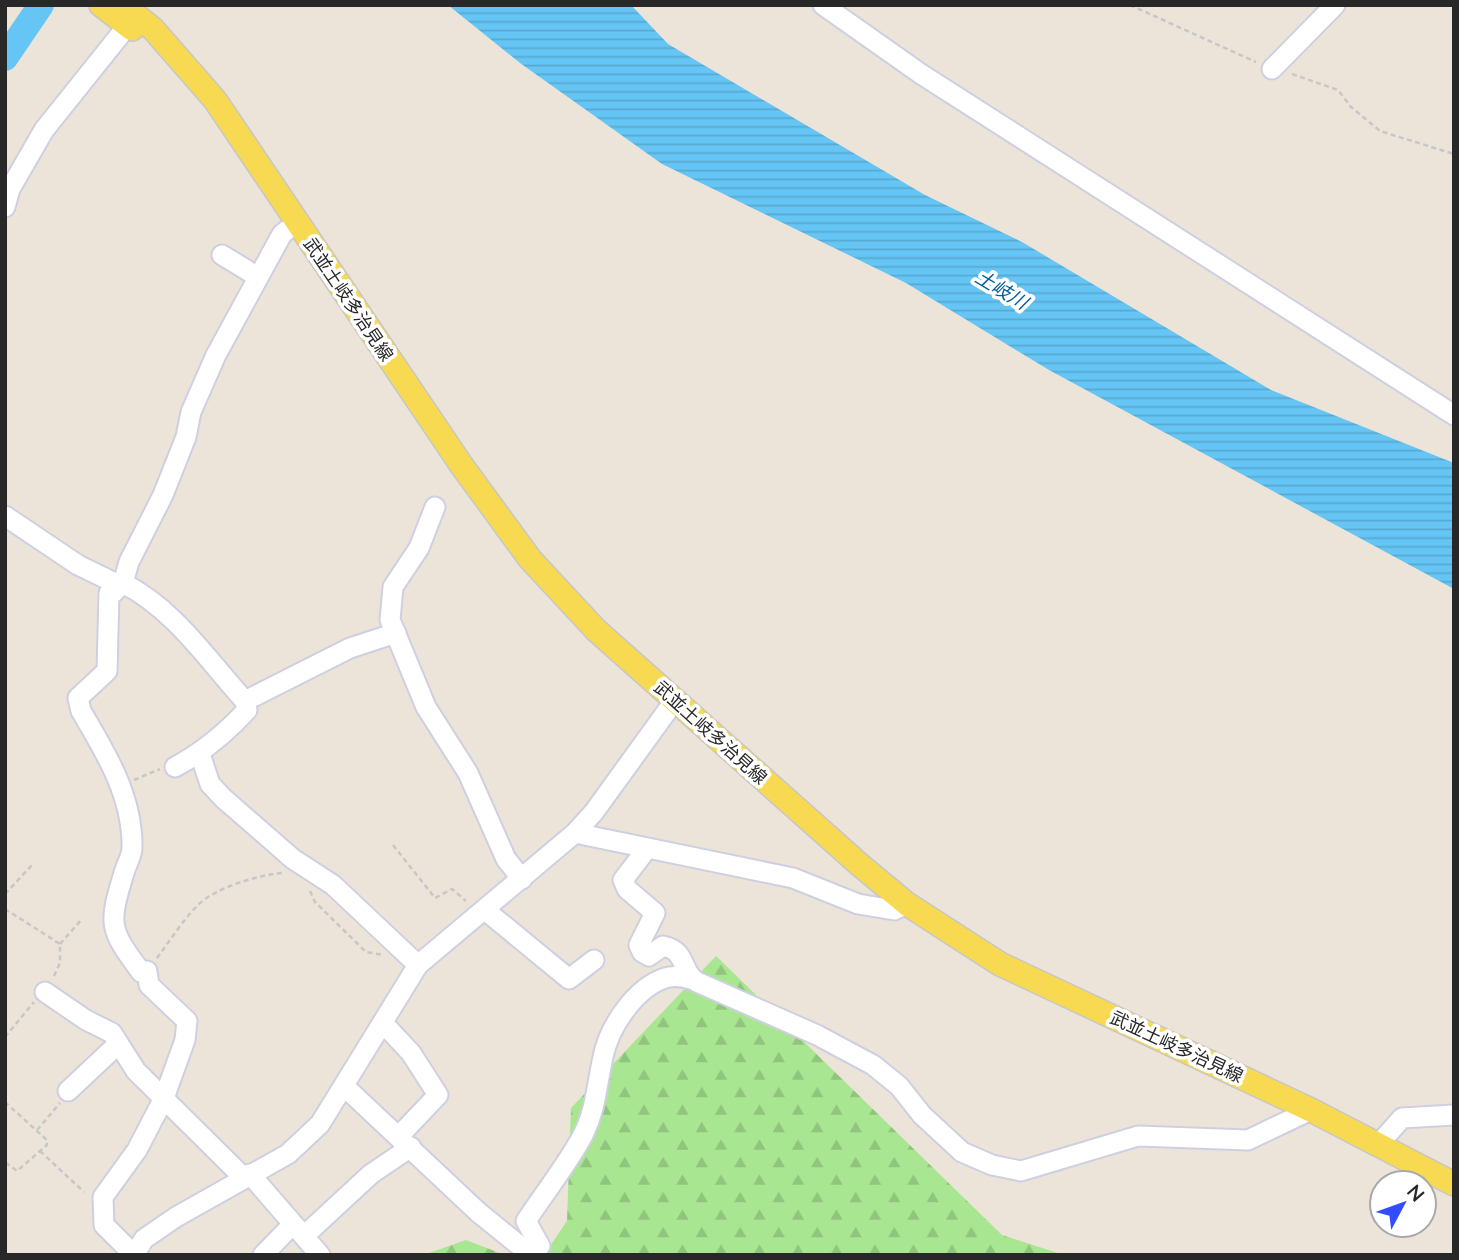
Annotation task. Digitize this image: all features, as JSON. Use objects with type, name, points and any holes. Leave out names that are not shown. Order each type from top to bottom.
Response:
[{"type":"main road","name":"武並土岐多治見線","points":[[120,12],[153,29],[215,100],[462,466],[530,559],[596,630],[907,904],[1000,964],[1311,1110],[1454,1184]]},
{"type":"street","points":[[823,5],[921,74],[1454,415]]},
{"type":"street","points":[[1272,69],[1335,5]]},
{"type":"street","points":[[5,207],[10,189],[44,130],[120,12]]},
{"type":"street","points":[[298,222],[282,234],[216,355],[191,412],[186,438],[168,484],[129,562],[121,584],[113,593],[109,593],[107,671],[78,698],[81,712],[121,785],[132,852],[118,890],[111,923],[120,943],[141,972],[147,971],[149,985],[187,1021],[185,1040],[164,1098],[133,1157],[103,1197],[104,1225],[134,1255],[144,1239],[165,1224],[288,1154],[312,1131],[345,1087],[418,965],[476,906],[522,879],[575,833],[594,812],[675,699]]},
{"type":"street","points":[[222,255],[258,277]]},
{"type":"street","points":[[435,507],[419,548],[393,587],[390,620],[426,707],[468,773],[506,859],[522,879]]},
{"type":"street","points":[[5,516],[78,565],[149,596],[169,614],[245,701],[247,710],[200,754],[175,767]]},
{"type":"street","points":[[245,701],[350,648],[396,633]]},
{"type":"street","points":[[200,754],[210,784],[223,798],[303,869],[332,885],[418,965]]},
{"type":"street","points":[[575,833],[646,850],[793,878],[858,904],[894,910],[907,904]]},
{"type":"street","points":[[646,850],[623,880],[627,889],[656,914],[639,949],[649,956],[663,946],[680,953],[691,979]]},
{"type":"street","points":[[476,906],[569,979],[594,960]]},
{"type":"street","points":[[536,1251],[526,1221],[583,1134],[596,1101],[603,1057],[613,1030],[637,998],[655,982],[673,976],[691,979],[817,1035],[873,1065],[899,1086],[922,1115],[962,1152],[1021,1171],[1138,1136],[1248,1140],[1311,1110]]},
{"type":"street","points":[[45,992],[86,1020],[112,1033],[117,1045],[136,1071],[247,1176],[320,1255]]},
{"type":"street","points":[[263,1255],[371,1174],[405,1141],[438,1095],[411,1053],[383,1023]]},
{"type":"street","points":[[68,1091],[117,1045]]},
{"type":"street","points":[[345,1087],[478,1212],[536,1251]]},
{"type":"street","points":[[1378,1145],[1402,1118],[1454,1115]]},
{"type":"path","points":[[1130,5],[1272,69],[1338,90],[1351,107],[1380,131],[1454,154]]},
{"type":"path","points":[[121,785],[171,764],[175,767]]},
{"type":"path","points":[[393,845],[435,898],[452,890],[476,906]]},
{"type":"path","points":[[5,894],[33,864]]},
{"type":"path","points":[[147,971],[198,904],[233,886],[267,874],[303,869],[315,902],[366,952],[392,954]]},
{"type":"path","points":[[5,909],[61,944]]},
{"type":"path","points":[[5,1052],[5,1037],[19,1017],[45,992],[60,963],[61,944],[82,919]]},
{"type":"path","points":[[37,1130],[68,1091]]},
{"type":"path","points":[[5,1101],[47,1140],[47,1145],[17,1171],[5,1162]]},
{"type":"path","points":[[40,1151],[84,1192]]},
{"type":"green space","points":[[716,956],[1002,1235],[1064,1255],[544,1255],[567,1221],[571,1108]]},
{"type":"green space","points":[[466,1240],[505,1255],[421,1255],[426,1254]]},
{"type":"water","name":"土岐川","points":[[448,5],[631,5],[668,44],[925,195],[1022,242],[1271,390],[1454,463],[1454,589],[1049,370],[906,283],[662,164],[520,63]]},
{"type":"waterway","points":[[5,58],[41,5]]}]
